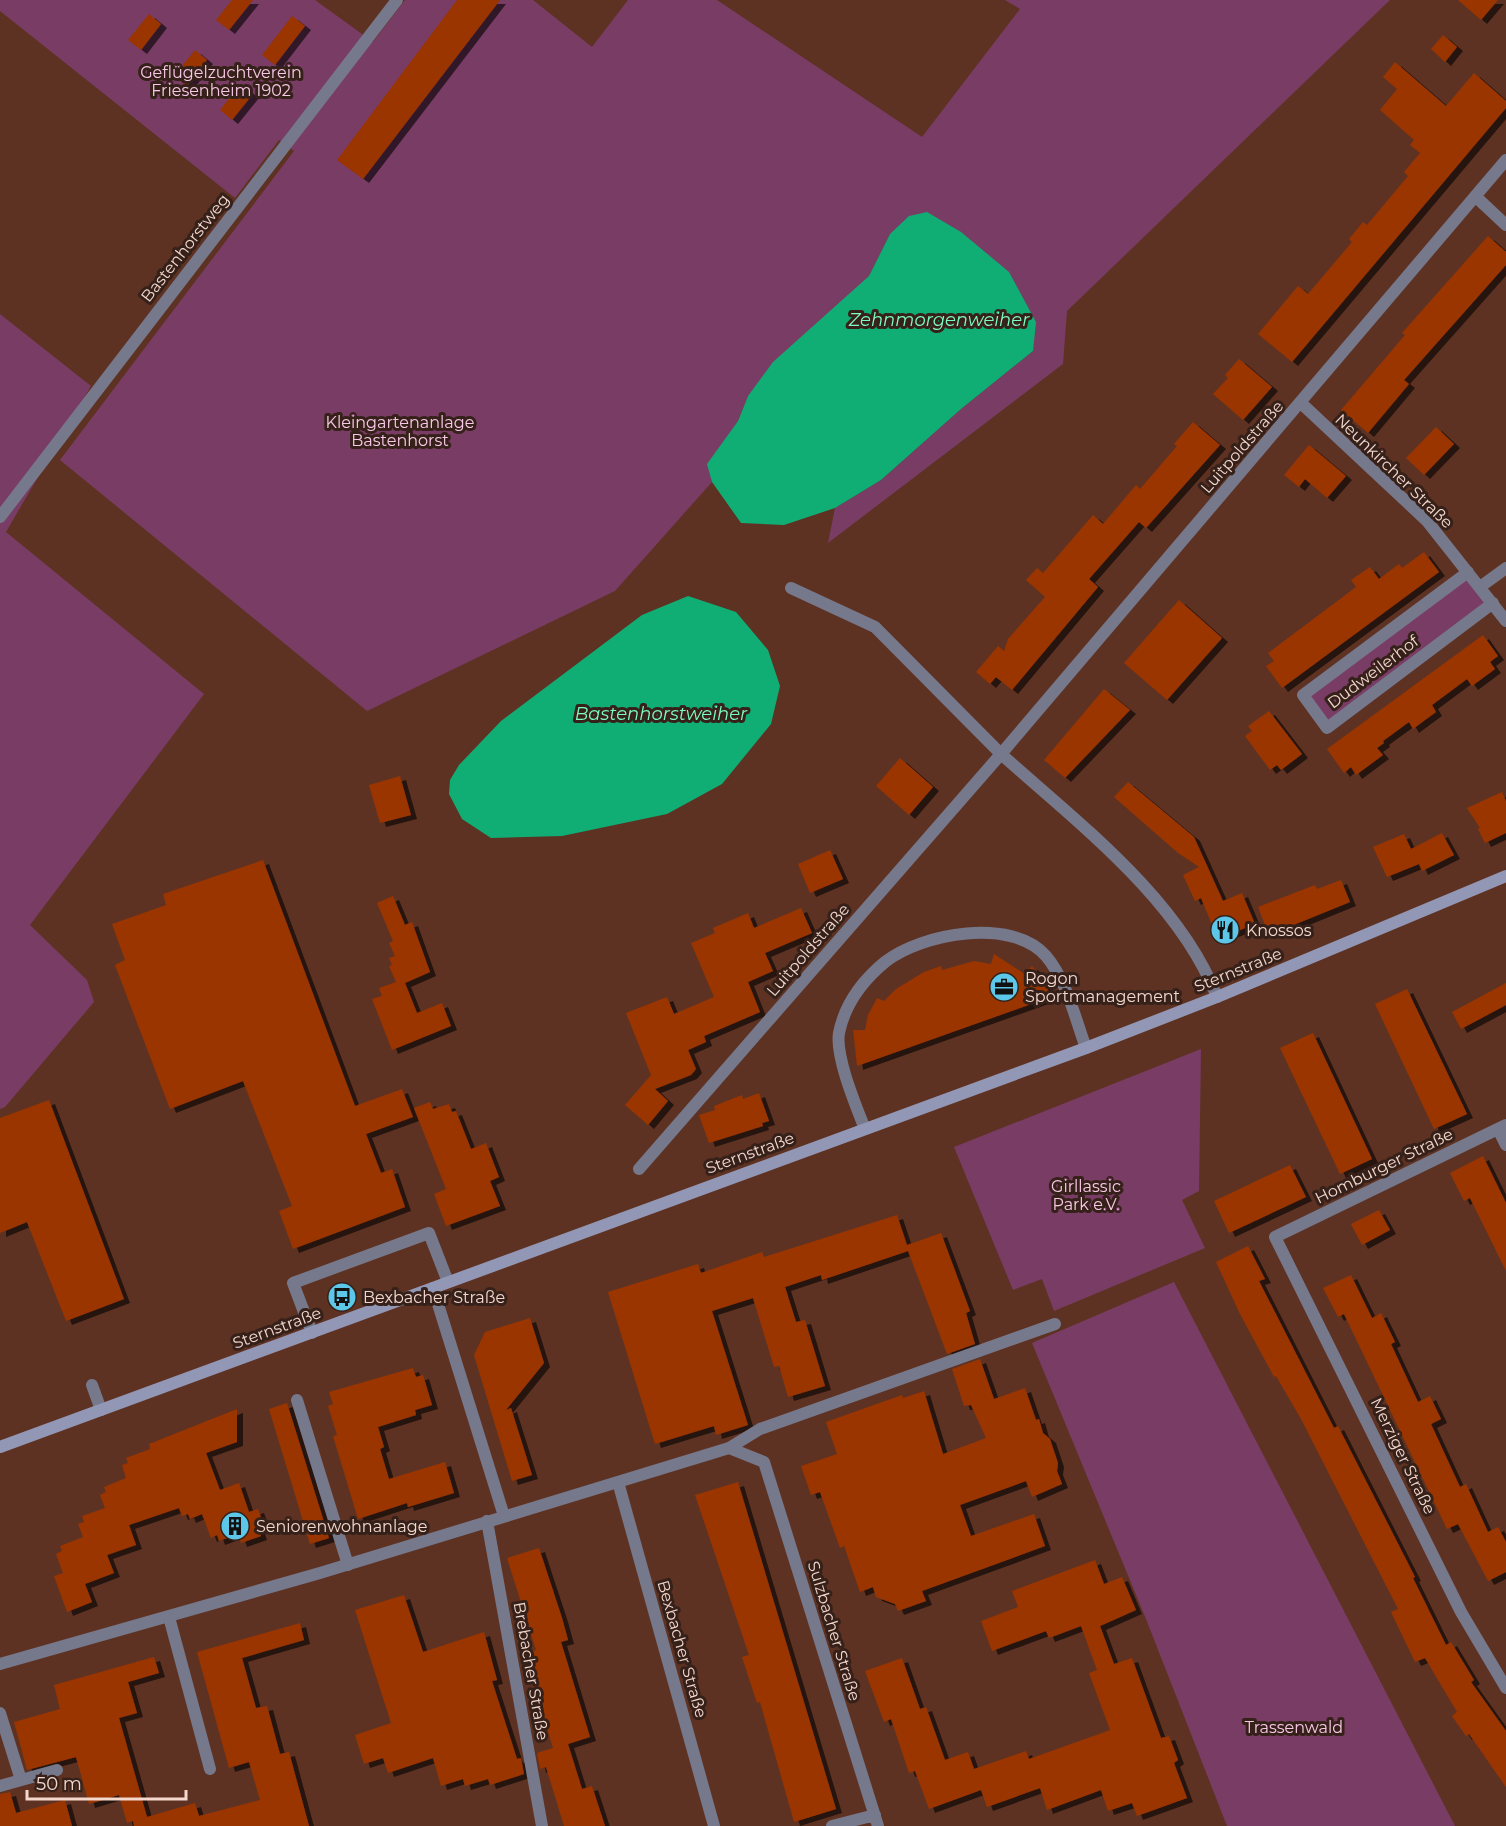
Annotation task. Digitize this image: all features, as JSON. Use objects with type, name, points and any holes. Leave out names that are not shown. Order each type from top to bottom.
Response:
[{"type":"main road","name":"Sternstraße","points":[[0,1448],[1086,1048],[1217,997],[1506,876]]},
{"type":"street","name":"Bastenhorstweg","points":[[0,516],[397,0]]},
{"type":"street","name":"Luitpoldstraße","points":[[639,1169],[1001,754],[1506,160]]},
{"type":"street","points":[[1475,196],[1506,225]]},
{"type":"street","name":"Neunkircher Straße","points":[[1301,403],[1427,521],[1506,621]]},
{"type":"street","points":[[1480,587],[1506,568]]},
{"type":"street","name":"Dudweilerhof","points":[[1468,572],[1302,695],[1327,728],[1493,603]]},
{"type":"street","points":[[791,588],[875,627],[1001,754],[1093,836],[1150,894],[1208,972],[1217,997]]},
{"type":"street","points":[[865,1129],[845,1074],[838,1036],[845,1010],[861,985],[887,960],[923,944],[959,934],[994,933],[1023,938],[1046,956],[1057,976],[1086,1048]]},
{"type":"street","points":[[1502,1127],[1506,1145]]},
{"type":"street","name":"Homburger Straße","points":[[1275,1237],[1502,1127]]},
{"type":"street","points":[[312,1333],[293,1283],[429,1233],[448,1282]]},
{"type":"street","name":"Merziger Straße","points":[[1275,1237],[1461,1612],[1506,1688]]},
{"type":"street","points":[[432,1288],[504,1516]]},
{"type":"street","points":[[0,1664],[348,1564],[729,1448],[760,1429],[1055,1324]]},
{"type":"street","points":[[93,1386],[101,1410]]},
{"type":"street","points":[[297,1400],[348,1564]]},
{"type":"street","name":"Sulzbacher Straße","points":[[729,1448],[764,1462],[876,1820]]},
{"type":"street","name":"Bexbacher Straße","points":[[618,1482],[714,1826]]},
{"type":"street","name":"Brebacher Straße","points":[[487,1521],[542,1826]]},
{"type":"street","points":[[168,1617],[210,1768]]},
{"type":"street","points":[[0,1713],[21,1780]]},
{"type":"street","points":[[0,1786],[57,1770]]},
{"type":"street","points":[[832,1826],[876,1820]]},
{"type":"green space","points":[[0,0],[315,0],[373,42],[405,0],[533,0],[592,47],[628,0],[717,0],[922,137],[1020,9],[1005,0],[1390,0],[1067,311],[1063,364],[828,543],[835,508],[881,480],[961,409],[1033,351],[890,234],[869,276],[748,396],[738,421],[708,464],[712,482],[615,591],[367,711],[60,460],[294,151],[279,140],[235,198],[0,11]]},
{"type":"green space","points":[[0,314],[91,386],[6,532],[204,694],[30,925],[87,980],[94,1002],[5,1107],[0,1109]]},
{"type":"green space","points":[[1468,572],[1493,603],[1327,728],[1303,695]]},
{"type":"green space","name":"Girllassic Park e.V.","points":[[1201,1049],[1199,1191],[1182,1200],[1205,1248],[1054,1311],[1042,1279],[1013,1290],[954,1147]]},
{"type":"green space","name":"Trassenwald","points":[[1174,1282],[1455,1826],[1227,1826],[1146,1619],[1032,1343]]},
{"type":"water","name":"Zehnmorgenweiher","points":[[927,212],[961,232],[1009,272],[1036,322],[1033,351],[961,409],[881,480],[835,508],[784,525],[741,523],[712,482],[707,464],[738,421],[748,396],[773,362],[869,276],[890,234],[909,216]]},
{"type":"water","name":"Bastenhorstweiher","points":[[688,596],[736,612],[768,650],[780,686],[771,724],[722,784],[667,814],[562,836],[491,838],[462,819],[449,794],[450,780],[459,765],[501,721],[642,615]]},
{"type":"building","points":[[232,0],[253,0],[229,30],[216,20]]},
{"type":"building","points":[[457,0],[500,0],[363,179],[337,160]]},
{"type":"building","points":[[1458,0],[1498,0],[1481,20]]},
{"type":"building","points":[[149,14],[161,24],[141,50],[128,40]]},
{"type":"building","points":[[292,16],[305,26],[275,65],[262,55]]},
{"type":"building","points":[[1443,35],[1457,47],[1445,62],[1431,49]]},
{"type":"building","points":[[195,50],[207,60],[187,86],[174,76]]},
{"type":"building","points":[[1395,62],[1446,106],[1474,73],[1506,101],[1506,108],[1292,362],[1258,334],[1298,286],[1308,294],[1352,242],[1349,239],[1363,222],[1367,225],[1408,176],[1404,172],[1420,153],[1410,145],[1414,140],[1380,110],[1397,89],[1383,77]]},
{"type":"building","points":[[240,84],[253,94],[232,120],[220,110]]},
{"type":"building","points":[[1488,236],[1506,252],[1506,265],[1404,380],[1409,384],[1368,433],[1341,410],[1405,335],[1402,333]]},
{"type":"building","points":[[1239,359],[1272,387],[1243,420],[1213,394],[1228,378],[1225,375]]},
{"type":"building","points":[[1193,422],[1220,445],[1146,528],[1139,522],[1089,579],[1098,587],[1012,690],[996,677],[990,684],[976,672],[998,646],[1004,651],[1008,639],[1045,597],[1026,580],[1037,568],[1043,573],[1093,515],[1103,524],[1136,485],[1140,489],[1177,446],[1174,444]]},
{"type":"building","points":[[1436,427],[1454,444],[1424,475],[1406,458]]},
{"type":"building","points":[[1309,445],[1346,476],[1327,498],[1305,479],[1299,487],[1284,475]]},
{"type":"building","points":[[1424,552],[1439,572],[1282,688],[1266,666],[1274,661],[1268,653],[1356,587],[1351,580],[1370,567],[1379,579],[1399,564],[1402,568]]},
{"type":"building","points":[[1179,600],[1222,638],[1167,700],[1124,663]]},
{"type":"building","points":[[1483,635],[1498,656],[1490,662],[1495,669],[1472,686],[1467,679],[1432,705],[1436,712],[1413,729],[1409,722],[1383,741],[1384,743],[1377,748],[1383,755],[1356,775],[1351,767],[1344,773],[1327,749]]},
{"type":"building","points":[[1104,689],[1130,710],[1065,778],[1044,760]]},
{"type":"building","points":[[1269,711],[1302,754],[1281,770],[1277,765],[1270,770],[1245,736],[1252,731],[1248,726]]},
{"type":"building","points":[[900,758],[933,787],[909,815],[876,786]]},
{"type":"building","points":[[400,776],[411,815],[380,823],[369,785]]},
{"type":"building","points":[[1128,782],[1194,837],[1223,901],[1242,893],[1255,924],[1218,939],[1201,898],[1195,901],[1183,875],[1199,867],[1178,853],[1114,797]]},
{"type":"building","points":[[1502,792],[1506,801],[1506,833],[1485,843],[1478,829],[1480,828],[1467,808]]},
{"type":"building","points":[[1442,833],[1454,855],[1422,871],[1419,864],[1387,877],[1373,847],[1404,834],[1411,849]]},
{"type":"building","points":[[830,850],[843,879],[810,893],[798,864]]},
{"type":"building","points":[[263,860],[355,1106],[402,1089],[413,1117],[366,1134],[381,1173],[392,1169],[405,1207],[293,1249],[279,1211],[292,1206],[243,1081],[170,1109],[115,965],[125,960],[112,924],[166,905],[163,894]]},
{"type":"building","points":[[1341,880],[1350,902],[1269,935],[1258,907],[1315,885],[1317,889]]},
{"type":"building","points":[[393,896],[405,925],[412,922],[430,972],[405,983],[417,1013],[442,1003],[451,1026],[392,1050],[372,999],[382,996],[379,988],[396,982],[389,966],[392,965],[389,958],[395,956],[389,943],[393,941],[377,903]]},
{"type":"building","points":[[801,908],[812,933],[765,953],[773,971],[748,982],[760,1012],[704,1036],[706,1042],[688,1050],[696,1069],[691,1075],[655,1089],[668,1101],[648,1125],[625,1105],[651,1075],[626,1013],[667,997],[674,1014],[714,997],[691,943],[715,933],[713,928],[748,913],[754,928]]},
{"type":"building","points":[[994,954],[1025,974],[1032,966],[1044,980],[1051,997],[857,1066],[853,1030],[865,1030],[868,1015],[877,998],[884,1001],[896,989],[924,972],[941,966],[942,970],[974,961],[991,964]]},
{"type":"building","points":[[1506,983],[1506,1005],[1461,1029],[1452,1012]]},
{"type":"building","points":[[1407,989],[1467,1114],[1434,1129],[1375,1004]]},
{"type":"building","points":[[1313,1033],[1372,1159],[1340,1174],[1280,1048]]},
{"type":"building","points":[[759,1093],[769,1121],[762,1123],[763,1126],[709,1143],[699,1115],[715,1110],[714,1106],[742,1095],[743,1099]]},
{"type":"building","points":[[49,1100],[124,1299],[66,1321],[27,1222],[0,1233],[0,1118]]},
{"type":"building","points":[[430,1102],[433,1109],[449,1104],[452,1112],[456,1111],[471,1149],[486,1143],[499,1177],[490,1181],[500,1206],[446,1226],[434,1194],[446,1189],[414,1108]]},
{"type":"building","points":[[1483,1156],[1506,1203],[1506,1271],[1470,1198],[1464,1201],[1450,1173]]},
{"type":"building","points":[[1290,1165],[1306,1197],[1229,1233],[1214,1201]]},
{"type":"building","points":[[1379,1210],[1390,1230],[1362,1245],[1351,1224]]},
{"type":"building","points":[[897,1215],[907,1245],[941,1233],[970,1311],[966,1313],[975,1344],[947,1354],[908,1251],[822,1280],[821,1275],[785,1287],[796,1322],[805,1320],[825,1386],[788,1397],[779,1366],[774,1367],[753,1298],[712,1311],[748,1425],[716,1435],[714,1426],[655,1444],[608,1292],[698,1264],[701,1273],[762,1252],[764,1257]]},
{"type":"building","points":[[1248,1246],[1265,1279],[1259,1281],[1334,1428],[1338,1426],[1415,1577],[1413,1578],[1446,1645],[1451,1642],[1474,1680],[1471,1682],[1506,1731],[1506,1787],[1469,1734],[1466,1736],[1452,1716],[1457,1712],[1425,1658],[1415,1662],[1391,1612],[1398,1609],[1301,1419],[1276,1376],[1274,1377],[1240,1314],[1216,1262]]},
{"type":"building","points":[[1351,1275],[1372,1318],[1381,1313],[1395,1342],[1391,1344],[1418,1402],[1430,1396],[1441,1419],[1431,1424],[1460,1487],[1466,1484],[1488,1532],[1498,1527],[1506,1542],[1506,1572],[1488,1581],[1458,1524],[1447,1529],[1344,1314],[1338,1317],[1323,1288]]},
{"type":"building","points":[[530,1318],[544,1363],[506,1410],[511,1408],[532,1475],[512,1481],[474,1355],[485,1332]]},
{"type":"building","points":[[980,1359],[994,1399],[1025,1388],[1036,1420],[1039,1419],[1043,1433],[1050,1439],[1062,1484],[1032,1497],[1026,1481],[960,1505],[971,1536],[1034,1514],[1045,1546],[922,1591],[926,1601],[898,1611],[895,1604],[876,1597],[873,1587],[860,1592],[844,1546],[840,1548],[820,1492],[811,1495],[801,1466],[837,1454],[826,1422],[902,1395],[903,1398],[924,1391],[943,1454],[986,1438],[971,1405],[964,1406],[952,1369]]},
{"type":"building","points":[[413,1368],[416,1377],[423,1375],[432,1405],[415,1410],[416,1415],[378,1427],[384,1447],[380,1449],[389,1479],[445,1462],[454,1493],[408,1507],[407,1503],[358,1519],[333,1436],[337,1435],[328,1406],[333,1404],[329,1392]]},
{"type":"building","points":[[287,1403],[329,1538],[310,1544],[269,1409]]},
{"type":"building","name":"Seniorenwohnanlage","points":[[237,1409],[237,1442],[206,1453],[220,1490],[239,1483],[249,1512],[258,1509],[265,1528],[259,1530],[261,1536],[241,1543],[238,1534],[219,1541],[217,1535],[211,1538],[202,1514],[190,1519],[188,1514],[182,1516],[179,1508],[129,1525],[136,1545],[107,1555],[114,1573],[85,1584],[92,1602],[67,1612],[54,1576],[63,1573],[56,1554],[62,1551],[60,1546],[83,1537],[78,1524],[84,1522],[82,1516],[105,1508],[100,1495],[106,1492],[104,1487],[126,1478],[122,1465],[128,1463],[126,1458],[150,1449],[149,1444]]},
{"type":"building","points":[[738,1482],[836,1809],[794,1822],[760,1702],[757,1703],[742,1657],[749,1655],[695,1495]]},
{"type":"building","points":[[539,1548],[568,1640],[561,1642],[590,1737],[568,1744],[582,1789],[592,1786],[605,1826],[564,1826],[546,1767],[540,1769],[537,1753],[553,1748],[524,1654],[536,1650],[507,1558]]},
{"type":"building","points":[[1095,1560],[1104,1584],[1122,1577],[1136,1610],[1100,1626],[1114,1664],[1132,1658],[1161,1738],[1169,1736],[1178,1760],[1174,1763],[1187,1798],[1137,1816],[1132,1803],[1108,1811],[1101,1790],[1047,1810],[1040,1788],[987,1807],[981,1790],[929,1809],[915,1771],[909,1773],[891,1719],[884,1722],[865,1671],[902,1658],[920,1709],[926,1707],[945,1760],[968,1752],[974,1769],[1026,1751],[1029,1759],[1110,1730],[1089,1673],[1097,1670],[1081,1626],[1049,1638],[1046,1631],[992,1651],[981,1621],[1018,1607],[1012,1591]]},
{"type":"building","points":[[404,1595],[423,1652],[484,1632],[497,1680],[492,1681],[517,1759],[521,1758],[524,1774],[490,1785],[488,1779],[465,1786],[463,1779],[441,1786],[433,1758],[388,1773],[383,1758],[364,1764],[355,1735],[391,1723],[355,1610]]},
{"type":"building","points":[[300,1623],[304,1640],[242,1658],[256,1708],[267,1706],[280,1754],[289,1752],[309,1826],[134,1826],[133,1821],[127,1823],[119,1795],[89,1804],[76,1757],[27,1770],[14,1722],[60,1709],[54,1685],[154,1657],[159,1673],[128,1682],[137,1713],[119,1718],[147,1817],[195,1803],[199,1816],[260,1800],[249,1762],[229,1768],[197,1652]]},
{"type":"building","points":[[10,1792],[16,1813],[65,1800],[72,1826],[0,1826],[0,1794]]},
{"type":"place","name":"Knossos","points":[[1225,930]]},
{"type":"place","name":"Rogon Sportmanagement","points":[[1004,987]]},
{"type":"place","name":"Bexbacher Straße","points":[[342,1297]]},
{"type":"place","name":"Seniorenwohnanlage","points":[[235,1526]]},
{"type":"park label","name":"Geflügelzuchtverein Friesenheim 1902","points":[[221,81]]},
{"type":"park label","name":"Kleingartenanlage Bastenhorst","points":[[400,431]]}]
